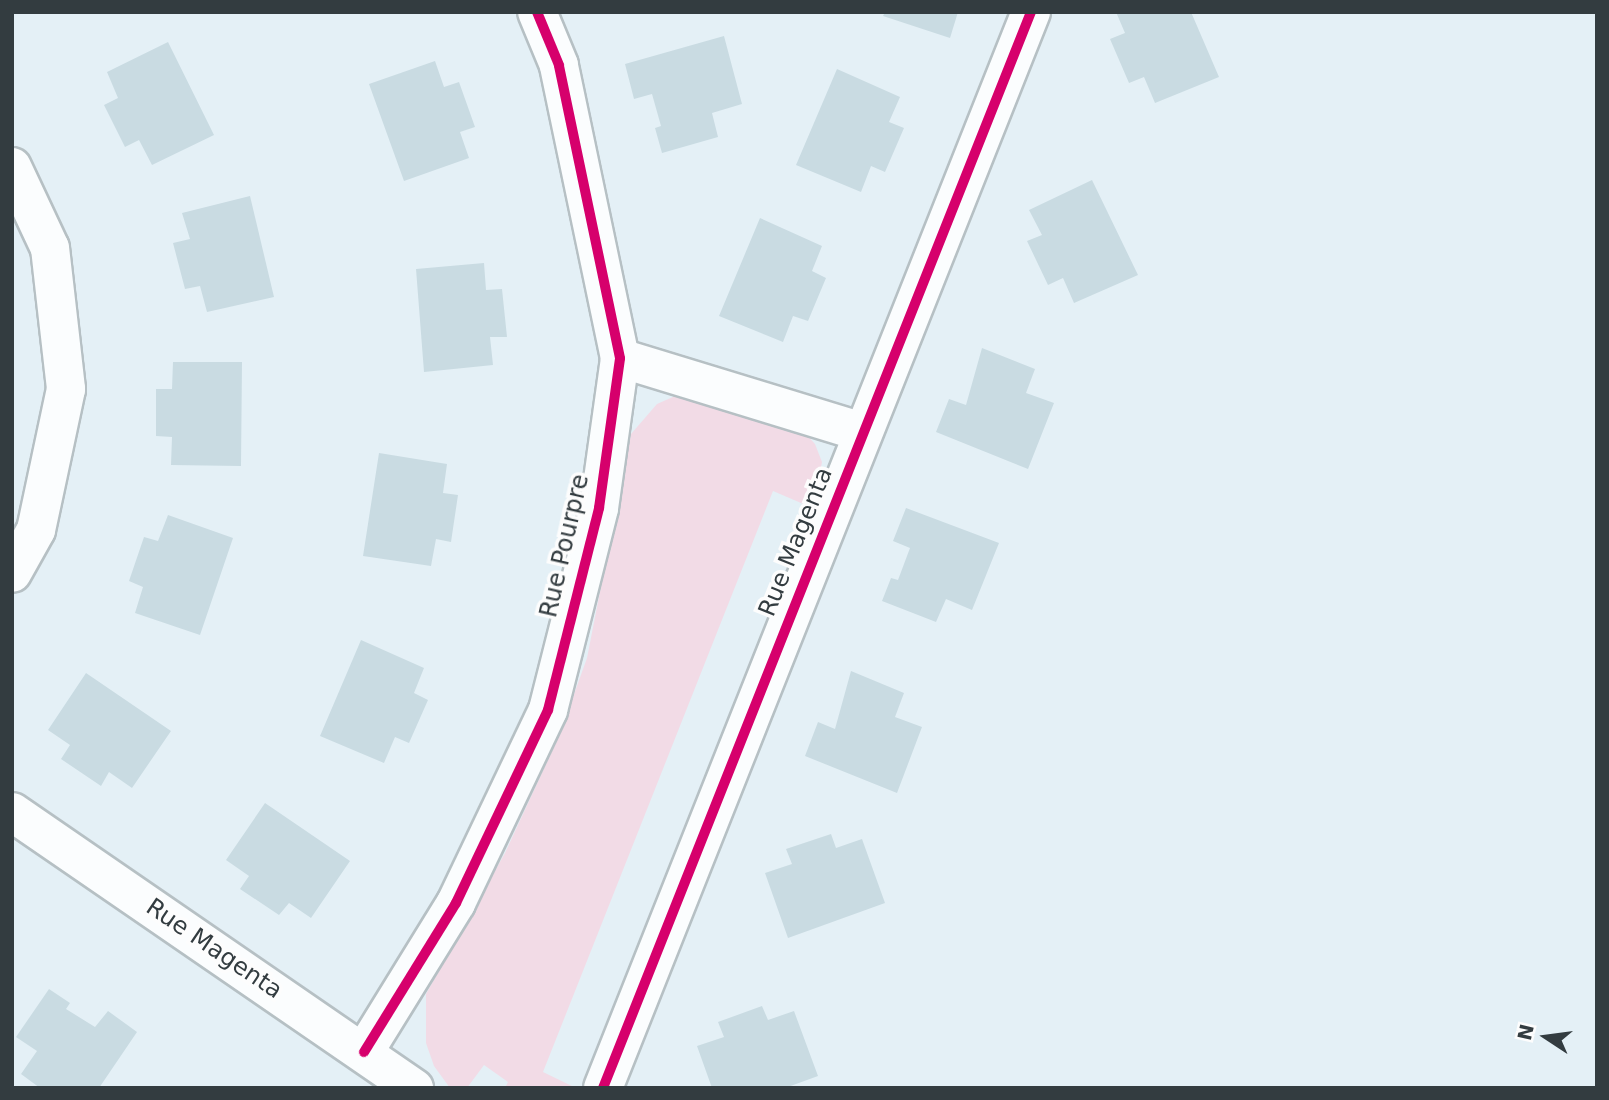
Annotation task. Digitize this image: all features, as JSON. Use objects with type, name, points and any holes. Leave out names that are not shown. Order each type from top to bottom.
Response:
[{"type":"street","name":"Rue Pourpre","points":[[364,1052],[456,903],[548,710],[598,508],[620,358],[559,65],[537,12]]},
{"type":"street","name":"Rue Magenta","points":[[603,1088],[1031,12]]},
{"type":"street","points":[[12,167],[50,247],[66,389],[36,530],[12,573]]},
{"type":"street","points":[[620,358],[862,432]]},
{"type":"street","name":"Rue Magenta","points":[[12,812],[414,1088]]},
{"type":"shaded area","points":[[682,393],[803,431],[815,444],[822,462],[818,483],[808,506],[773,491],[543,1072],[576,1088],[505,1088],[508,1082],[484,1065],[467,1088],[450,1088],[434,1066],[426,1043],[426,994],[505,853],[559,736],[587,658],[631,434],[657,404]]},
{"type":"building","points":[[885,12],[958,12],[950,38],[883,16]]},
{"type":"building","points":[[1116,12],[1191,12],[1219,77],[1155,103],[1144,77],[1129,83],[1110,39],[1125,33]]},
{"type":"building","points":[[724,36],[742,104],[712,113],[718,137],[662,153],[655,128],[661,126],[652,94],[634,99],[625,64]]},
{"type":"building","points":[[168,42],[214,135],[152,165],[139,140],[125,147],[104,105],[118,98],[107,72]]},
{"type":"building","points":[[435,61],[444,87],[459,82],[475,127],[460,132],[469,158],[404,181],[369,84]]},
{"type":"building","points":[[837,69],[900,97],[889,122],[904,128],[885,172],[871,166],[861,192],[796,165]]},
{"type":"building","points":[[1092,180],[1138,275],[1074,303],[1063,278],[1048,285],[1027,241],[1042,235],[1029,210]]},
{"type":"building","points":[[250,196],[274,297],[207,312],[200,286],[185,289],[173,243],[190,239],[182,213]]},
{"type":"building","points":[[760,218],[822,246],[812,271],[826,278],[808,321],[793,316],[783,342],[719,316]]},
{"type":"building","points":[[484,263],[486,290],[502,289],[507,337],[490,337],[493,365],[424,372],[416,269]]},
{"type":"building","points":[[982,348],[1035,369],[1026,393],[1054,403],[1028,469],[936,432],[949,399],[966,405]]},
{"type":"building","points":[[173,362],[242,362],[241,466],[171,465],[172,437],[156,436],[156,389],[172,389]]},
{"type":"building","points":[[379,453],[447,464],[443,493],[458,495],[451,542],[436,539],[431,566],[363,556]]},
{"type":"building","points":[[906,508],[999,543],[972,610],[946,599],[936,622],[882,601],[891,578],[898,580],[910,548],[893,541]]},
{"type":"building","points":[[168,515],[233,538],[200,635],[135,613],[143,587],[129,581],[144,537],[158,541]]},
{"type":"building","points":[[361,640],[424,668],[414,693],[428,700],[409,743],[395,737],[384,763],[320,736]]},
{"type":"building","points":[[851,671],[904,693],[895,717],[922,727],[897,793],[805,756],[818,722],[835,729]]},
{"type":"building","points":[[86,673],[171,731],[132,788],[109,772],[101,786],[61,759],[70,745],[48,730]]},
{"type":"building","points":[[265,803],[350,861],[311,918],[289,903],[279,915],[240,889],[249,876],[226,860]]},
{"type":"building","points":[[831,834],[836,848],[862,839],[885,903],[788,938],[765,873],[792,864],[786,849]]},
{"type":"building","points":[[49,989],[70,1003],[66,1009],[95,1027],[108,1011],[137,1032],[99,1088],[40,1088],[21,1074],[37,1051],[16,1037]]},
{"type":"building","points":[[762,1006],[768,1020],[794,1011],[818,1076],[785,1088],[712,1088],[697,1046],[724,1037],[718,1022]]},
{"type":"cycle path","points":[[364,1052],[456,903],[548,710],[599,508],[620,358],[559,65],[537,12]]},
{"type":"cycle path","points":[[603,1088],[1031,12]]}]
